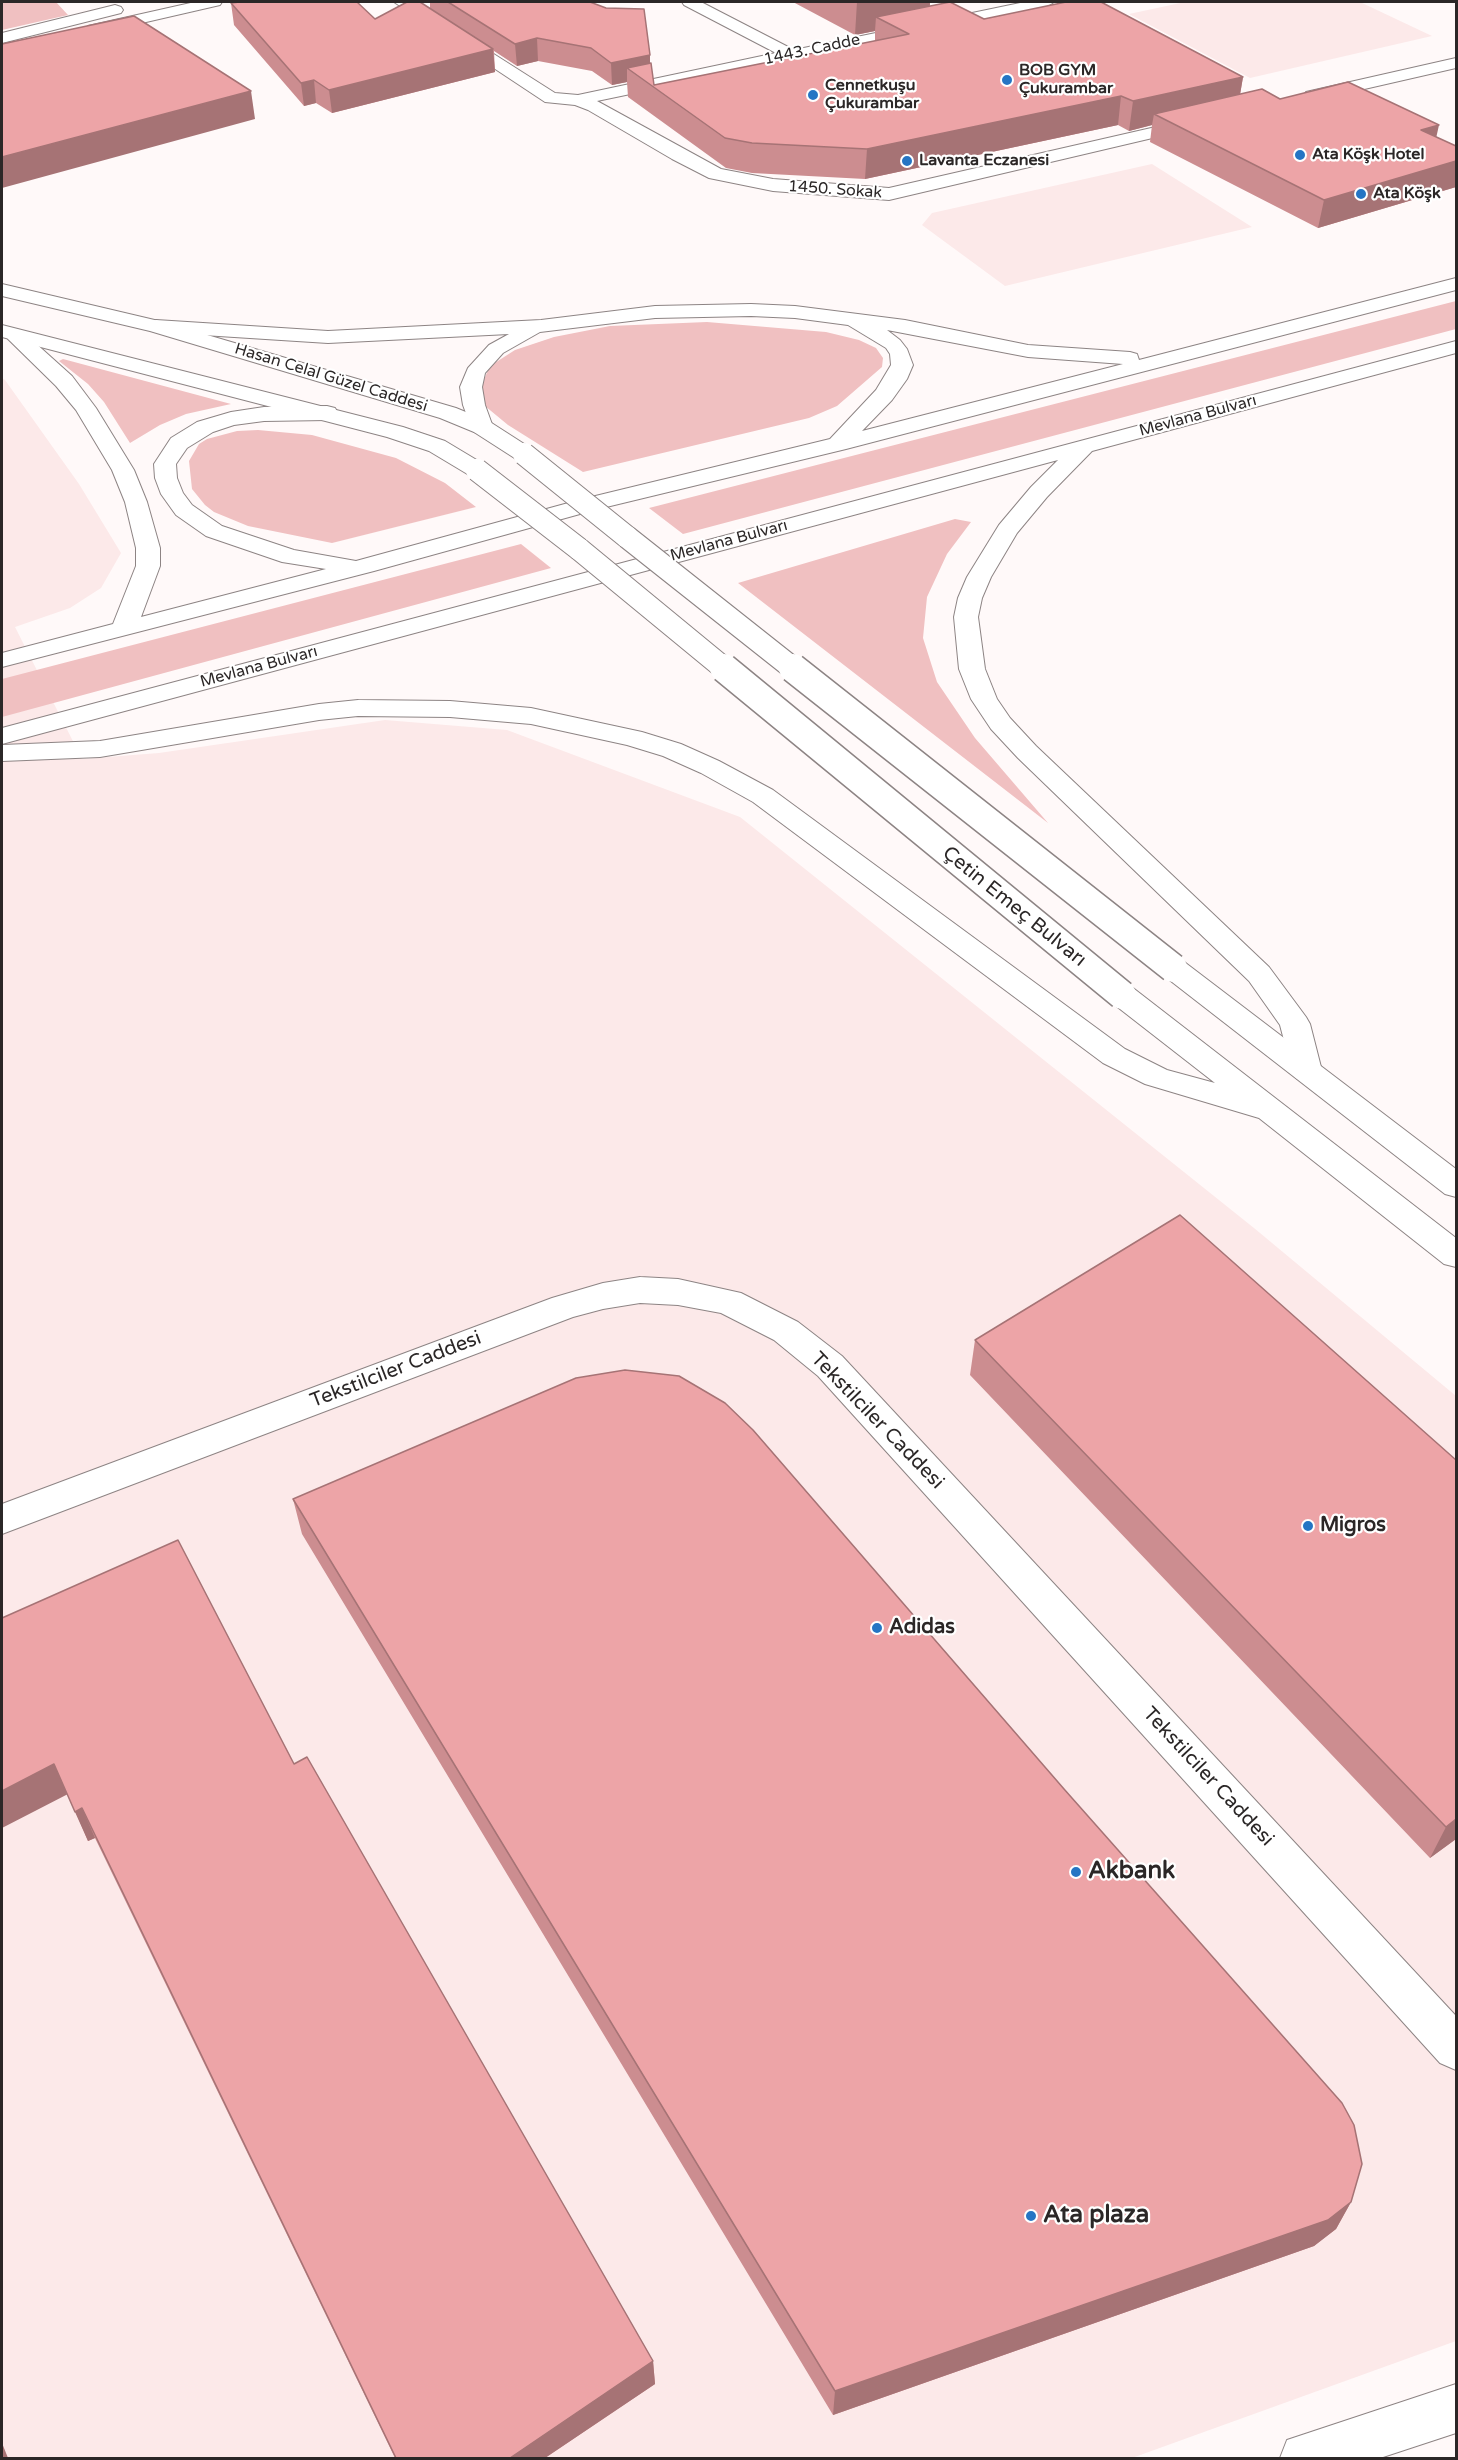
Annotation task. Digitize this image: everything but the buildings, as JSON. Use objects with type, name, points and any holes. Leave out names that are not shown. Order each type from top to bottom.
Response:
[{"type":"main road","points":[[107,2],[128,7]]},
{"type":"main road","points":[[2,38],[152,2]]},
{"type":"main road","points":[[2,50],[214,2]]},
{"type":"main road","points":[[402,2],[551,98],[578,100]]},
{"type":"main road","points":[[690,2],[790,54]]},
{"type":"main road","name":"1443. Cadde","points":[[578,100],[1046,2]]},
{"type":"main road","points":[[1294,100],[1456,63]]},
{"type":"main road","name":"1450. Sokak","points":[[578,100],[594,106],[678,155],[716,174],[773,185],[889,194],[1213,119]]},
{"type":"main road","points":[[2,660],[366,566],[591,504],[838,444],[1456,284]]},
{"type":"main road","name":"Hasan Celal Güzel Caddesi","points":[[2,290],[156,326],[448,413],[482,427],[524,454],[1173,968],[1307,1071]]},
{"type":"main road","points":[[156,326],[328,337],[541,326],[627,314],[687,310],[762,310],[905,326],[1028,351],[1163,360]]},
{"type":"main road","points":[[838,444],[884,395],[902,365],[900,353],[893,344],[879,334],[839,317]]},
{"type":"main road","points":[[482,427],[474,405],[471,387],[475,372],[496,349],[541,326]]},
{"type":"main road","points":[[8,333],[64,381],[86,408],[123,470],[136,502],[148,548],[147,566],[140,592],[123,629]]},
{"type":"main road","name":"Hasan Celal Güzel Caddesi","points":[[8,333],[327,413],[437,446],[477,470],[579,549]]},
{"type":"main road","name":"Mevlana Bulvarı","points":[[2,736],[1456,347]]},
{"type":"main road","points":[[327,413],[264,414],[231,418],[204,427],[178,442],[165,464],[166,478],[172,494],[184,510],[214,531],[290,557],[366,566]]},
{"type":"main road","points":[[1085,446],[1039,492],[1007,530],[979,577],[970,598],[966,618],[972,669],[984,699],[999,723],[1027,752],[1259,974],[1295,1024],[1307,1071],[1456,1186]]},
{"type":"main road","name":"Çetin Emeç Bulvarı","points":[[579,549],[1122,995],[1456,1255]]},
{"type":"main road","points":[[2,753],[100,749],[319,712],[358,708],[450,709],[531,716],[633,738],[691,758],[764,796],[1114,1056],[1156,1077],[1269,1110]]},
{"type":"main road","name":"Tekstilciler Caddesi","points":[[2,1519],[564,1307],[603,1296],[640,1290],[678,1292],[729,1302],[786,1331],[830,1366],[1456,2048]]},
{"type":"main road","points":[[1305,2458],[1456,2409]]},
{"type":"shaded area","points":[[2,2],[56,2],[68,15],[2,30]]},
{"type":"shaded area","points":[[1185,2],[1360,2],[1432,36],[1250,78],[1129,14]]},
{"type":"shaded area","points":[[1152,164],[1252,227],[1005,286],[922,225],[932,213]]},
{"type":"shaded area","points":[[1456,301],[1456,329],[683,534],[649,508]]},
{"type":"shaded area","points":[[707,322],[826,332],[859,340],[876,348],[883,358],[882,367],[837,406],[809,418],[583,472],[508,425],[485,406],[481,386],[490,366],[515,350],[554,337],[610,326]]},
{"type":"shaded area","points":[[63,359],[231,404],[186,414],[160,425],[130,443],[104,402],[88,384],[59,361]]},
{"type":"shaded area","points":[[2,378],[79,484],[121,553],[101,588],[70,608],[15,627],[82,759],[159,753],[385,720],[507,730],[740,817],[1254,1228],[1456,1396],[1456,2341],[1132,2458],[2,2458]]},
{"type":"shaded area","points":[[258,430],[312,435],[396,458],[445,483],[476,507],[332,543],[248,526],[214,512],[205,505],[192,489],[189,461],[199,444],[207,439],[237,431]]},
{"type":"shaded area","points":[[955,519],[971,522],[947,554],[927,597],[923,638],[937,682],[975,738],[1048,823],[738,583]]},
{"type":"shaded area","points":[[521,544],[551,568],[2,717],[2,679]]},
{"type":"place","name":"BOB GYM Çukurambar","points":[[1007,80]]},
{"type":"place","name":"Cennetkuşu Çukurambar","points":[[813,95]]},
{"type":"place","name":"Ata Köşk Hotel","points":[[1300,155]]},
{"type":"place","name":"Lavanta Eczanesi","points":[[907,161]]},
{"type":"place","name":"Ata Köşk","points":[[1361,194]]},
{"type":"place","name":"Migros","points":[[1308,1526]]},
{"type":"place","name":"Adidas","points":[[877,1628]]},
{"type":"place","name":"Akbank","points":[[1076,1872]]},
{"type":"place","name":"Ata plaza","points":[[1031,2216]]}]
